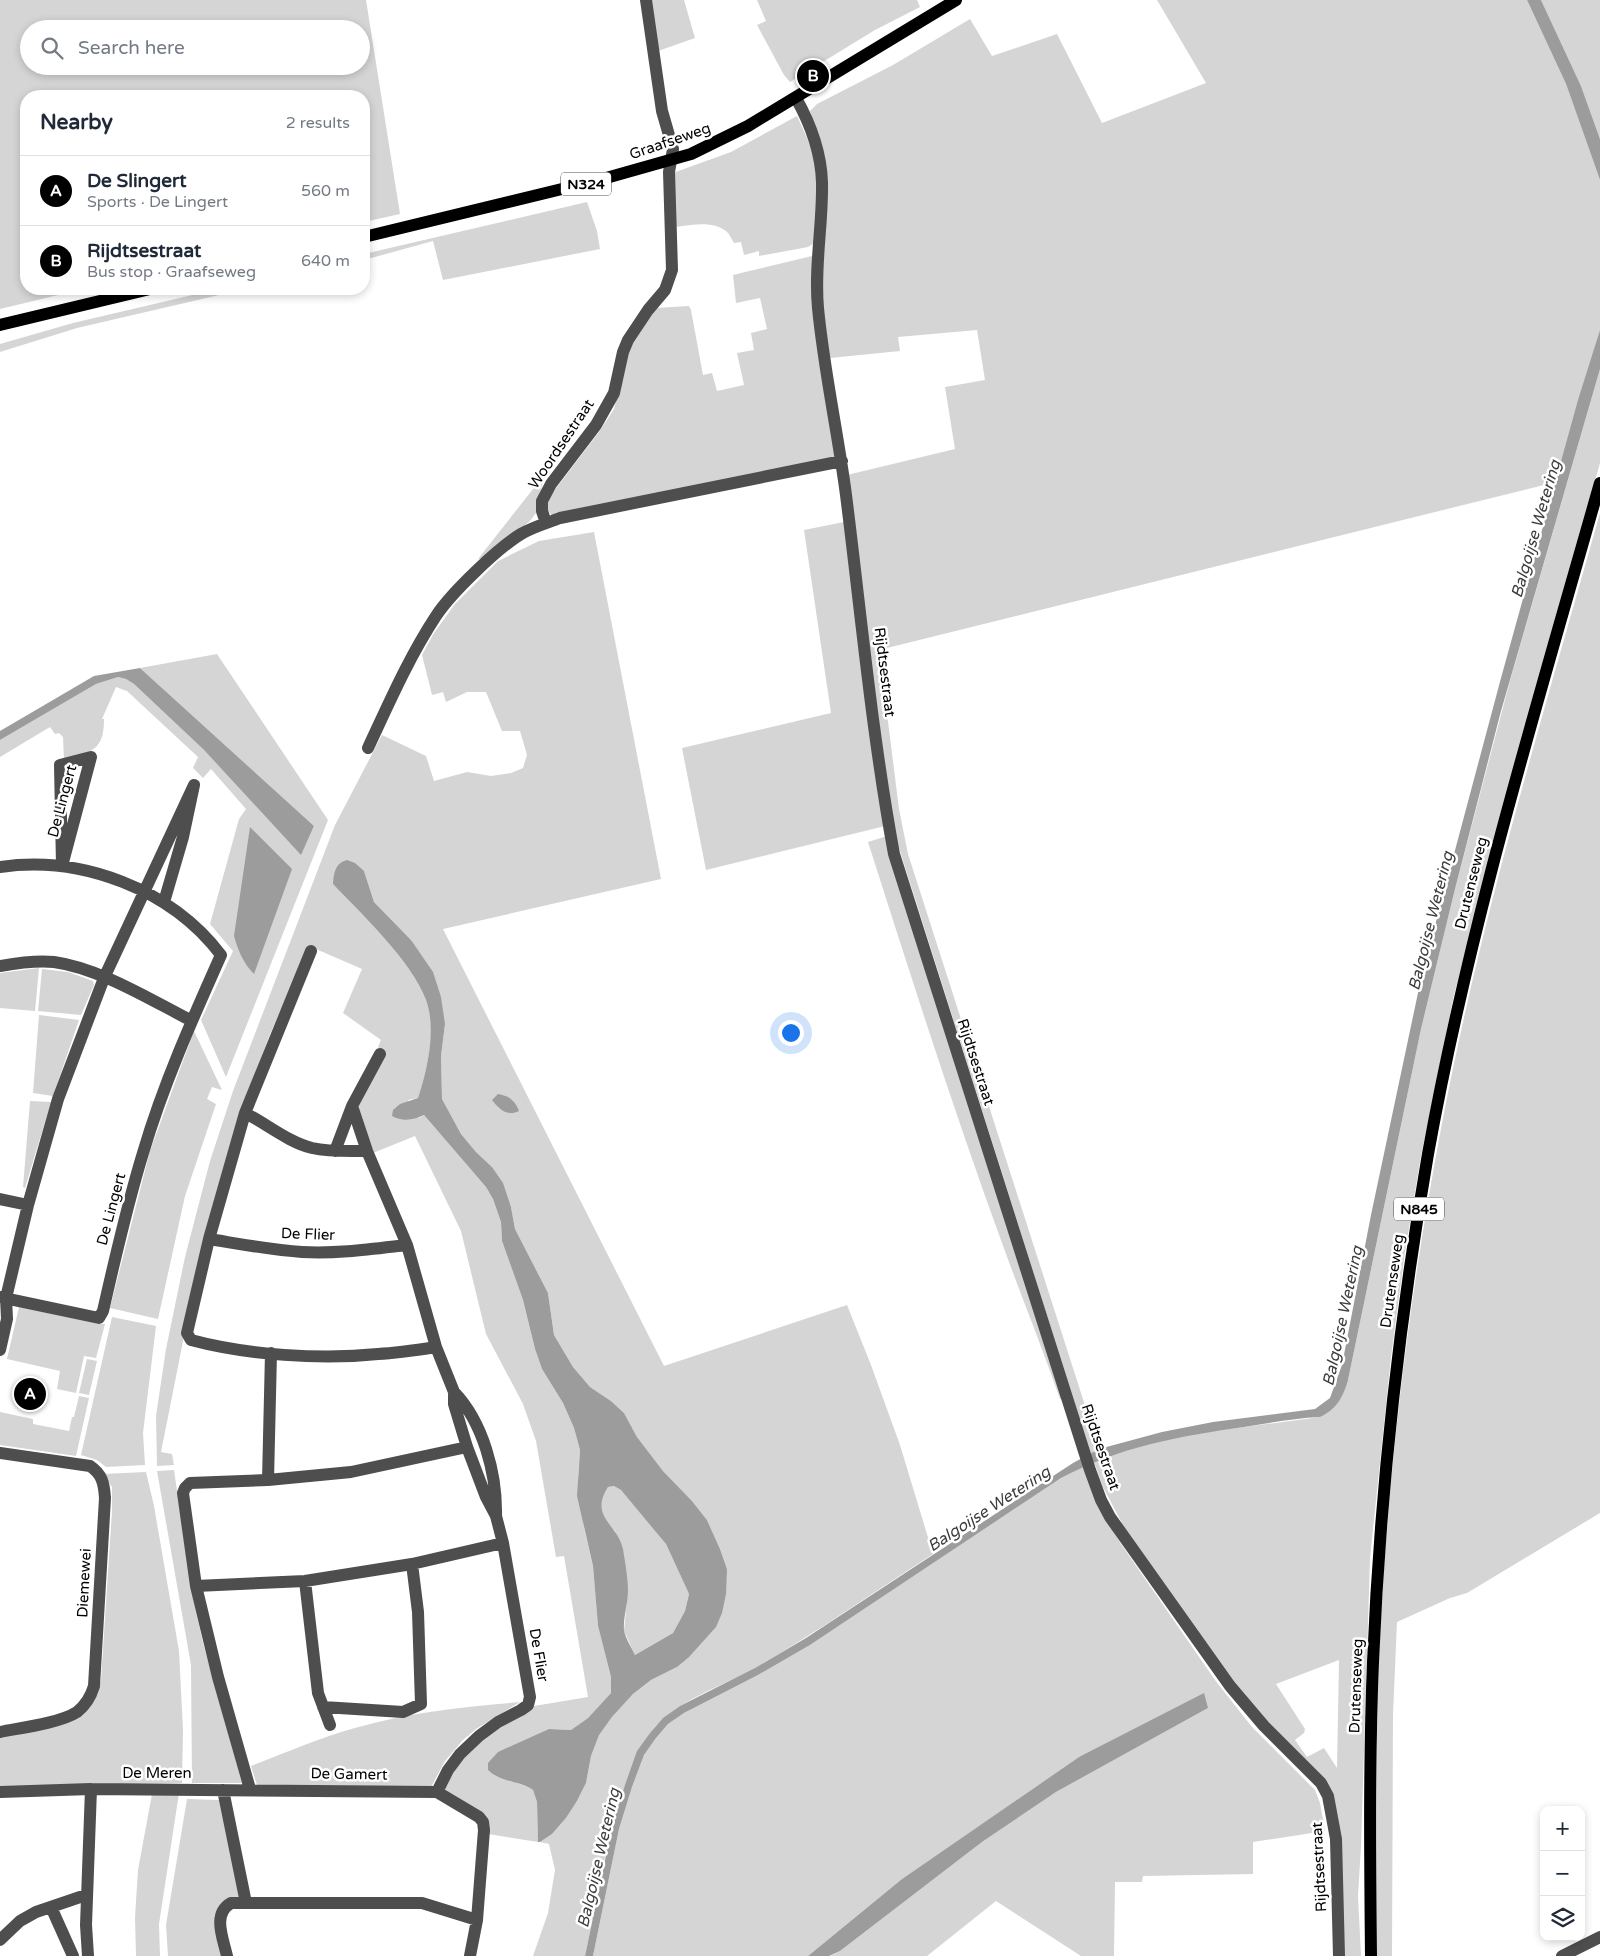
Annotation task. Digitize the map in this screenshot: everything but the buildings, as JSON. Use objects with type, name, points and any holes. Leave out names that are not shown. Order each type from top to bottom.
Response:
[{"type":"main road","name":"Graafseweg","points":[[370,237],[670,161],[720,141],[796,98],[956,0]]},
{"type":"main road","points":[[0,325],[125,295]]},
{"type":"main road","name":"Drutenseweg","points":[[1371,1956],[1370,1797],[1376,1596],[1382,1507],[1398,1356],[1420,1200],[1452,1035],[1490,872],[1600,483]]},
{"type":"street","name":"Woordsestraat","points":[[546,523],[542,511],[542,501],[551,484],[596,425],[614,393],[623,352],[628,340],[648,310],[665,290],[672,270],[668,172],[673,149],[662,111],[646,0]]},
{"type":"street","name":"Rijdtsestraat","points":[[796,98],[806,118],[820,164],[822,198],[816,262],[818,308],[842,461],[881,775],[894,854],[1101,1500],[1110,1517],[1230,1686],[1264,1726],[1314,1776],[1328,1796],[1336,1839],[1339,1956]]},
{"type":"street","points":[[368,748],[413,655],[437,614],[463,584],[498,551],[519,535],[560,518],[842,461]]},
{"type":"street","name":"De Lingert","points":[[91,757],[84,784],[62,866],[60,765],[91,757]]},
{"type":"street","points":[[0,1350],[7,1319],[3,1298],[58,1099],[104,978],[194,786],[183,837],[164,902]]},
{"type":"street","name":"De Lingert","points":[[0,866],[32,864],[62,866],[103,875],[144,891],[164,902],[210,941],[221,955],[192,1020],[143,1152],[103,1311],[99,1318],[3,1298]]},
{"type":"street","points":[[311,951],[245,1113],[210,1239],[187,1333],[191,1340],[218,1346],[270,1353],[321,1356],[377,1355],[436,1347]]},
{"type":"street","points":[[0,966],[18,963],[54,962],[76,967],[104,978],[192,1020]]},
{"type":"street","points":[[334,1151],[352,1106],[380,1054]]},
{"type":"street","name":"De Flier","points":[[352,1106],[367,1150],[407,1245],[436,1347],[454,1392],[454,1404],[467,1447],[486,1497],[496,1516],[503,1543],[530,1697],[528,1705],[498,1722],[460,1754],[448,1770],[437,1792]]},
{"type":"street","points":[[245,1113],[288,1138],[311,1147],[334,1151],[367,1150]]},
{"type":"street","points":[[0,1199],[28,1205]]},
{"type":"street","name":"De Flier","points":[[210,1239],[256,1247],[303,1252],[352,1252],[407,1245]]},
{"type":"street","points":[[268,1480],[270,1353]]},
{"type":"street","name":"De Flier","points":[[454,1392],[462,1400],[487,1447],[497,1495],[496,1516]]},
{"type":"street","points":[[250,1789],[218,1677],[196,1586],[183,1493],[185,1488],[190,1483],[268,1480],[351,1472],[467,1447]]},
{"type":"street","name":"Diemewei","points":[[0,1453],[90,1466],[97,1470],[103,1480],[105,1498],[94,1686],[90,1699],[77,1712],[65,1718],[0,1732]]},
{"type":"street","points":[[196,1586],[305,1581],[412,1564],[503,1543]]},
{"type":"street","points":[[323,1707],[402,1712],[421,1704],[418,1612],[412,1564]]},
{"type":"street","points":[[305,1581],[318,1693],[330,1725]]},
{"type":"street","points":[[88,1956],[86,1895],[91,1788]]},
{"type":"street","name":"De Meren","points":[[0,1792],[91,1788],[223,1790]]},
{"type":"street","points":[[223,1790],[246,1903]]},
{"type":"street","name":"De Gamert","points":[[223,1790],[437,1792],[479,1817],[483,1822],[484,1830],[477,1920],[470,1956]]},
{"type":"street","points":[[0,1940],[20,1921],[36,1912],[86,1895]]},
{"type":"street","points":[[227,1956],[220,1913],[231,1903],[422,1903],[477,1920]]},
{"type":"street","points":[[51,1907],[72,1956]]},
{"type":"street","points":[[1562,1956],[1600,1937]]},
{"type":"shaded area","points":[[0,0],[366,0],[369,20],[20,20],[20,75],[370,75],[370,25],[400,214],[370,221],[370,90],[20,90],[20,295],[58,295],[0,309]]},
{"type":"shaded area","points":[[650,0],[684,0],[695,38],[658,51]]},
{"type":"shaded area","points":[[757,0],[917,0],[920,7],[875,30],[790,82],[784,75],[757,25],[766,21]]},
{"type":"shaded area","points":[[1157,0],[1527,0],[1566,84],[1600,180],[1600,330],[1556,482],[879,650],[899,809],[908,854],[1099,1449],[1091,1454],[893,829],[847,475],[955,449],[945,387],[985,380],[977,330],[898,337],[900,351],[830,358],[822,304],[822,147],[810,111],[817,104],[893,65],[970,19],[992,56],[1057,34],[1102,123],[1206,83]]},
{"type":"shaded area","points":[[1527,0],[1541,0],[1581,86],[1600,139],[1600,180],[1566,84]]},
{"type":"shaded area","points":[[1541,0],[1600,0],[1600,139],[1581,86]]},
{"type":"shaded area","points":[[797,116],[811,148],[818,177],[819,196],[814,243],[808,247],[759,256],[759,251],[744,255],[741,242],[734,243],[728,233],[717,226],[703,224],[676,227],[673,173],[731,152]]},
{"type":"shaded area","points":[[587,202],[597,231],[600,249],[443,280],[433,241],[370,258],[370,253]]},
{"type":"shaded area","points":[[812,256],[836,458],[552,516],[547,509],[548,499],[599,432],[614,409],[630,346],[655,308],[689,306],[703,375],[712,373],[717,391],[744,385],[737,353],[754,350],[751,333],[767,329],[760,298],[736,303],[733,275]]},
{"type":"shaded area","points":[[192,295],[219,295],[77,328],[0,352],[0,344],[73,323]]},
{"type":"shaded area","points":[[1600,330],[1600,369],[1501,711],[1455,889],[1421,1029],[1348,1380],[1338,1402],[1331,1410],[1320,1417],[1301,1418],[1173,1439],[1105,1458],[1083,1467],[1061,1478],[810,1645],[758,1675],[684,1713],[668,1724],[644,1755],[632,1787],[619,1829],[593,1956],[585,1956],[612,1827],[625,1785],[637,1751],[663,1718],[680,1706],[755,1668],[806,1638],[1073,1463],[1099,1449],[1162,1432],[1213,1422],[1315,1409],[1330,1398],[1342,1365],[1371,1215],[1422,974],[1501,678],[1578,400]]},
{"type":"shaded area","points":[[1600,369],[1600,463],[1520,744],[1454,995],[1421,1156],[1405,1252],[1391,1357],[1370,1558],[1358,1896],[1361,1956],[1343,1956],[1333,1802],[1258,1716],[1136,1550],[1103,1487],[1094,1462],[1155,1441],[1320,1417],[1348,1380],[1421,1029],[1455,889],[1510,681]],"holes":[[[1339,1660],[1337,1768],[1324,1748],[1307,1757],[1295,1740],[1304,1733],[1305,1729],[1276,1684]]]},
{"type":"shaded area","points":[[544,475],[536,513],[530,521],[484,558],[478,559]]},
{"type":"shaded area","points":[[1600,513],[1600,1513],[1467,1593],[1450,1598],[1397,1622],[1393,1714],[1392,1956],[1377,1956],[1377,1744],[1381,1617],[1396,1435],[1419,1254],[1440,1134],[1473,977],[1534,745]]},
{"type":"shaded area","points":[[844,522],[885,826],[706,870],[682,748],[831,713],[804,530]]},
{"type":"shaded area","points":[[594,532],[661,879],[443,929],[664,1366],[847,1305],[900,1445],[933,1554],[779,1654],[687,1702],[651,1732],[637,1759],[619,1807],[606,1856],[585,1956],[533,1956],[548,1913],[555,1870],[549,1844],[540,1842],[552,1834],[577,1801],[586,1783],[591,1756],[599,1734],[612,1717],[633,1694],[651,1680],[677,1667],[727,1569],[707,1520],[692,1501],[663,1471],[637,1437],[624,1413],[611,1401],[590,1387],[573,1367],[554,1335],[548,1293],[515,1229],[511,1207],[492,1167],[461,1134],[442,1099],[441,1056],[445,1024],[411,940],[374,902],[364,871],[333,884],[385,939],[409,969],[426,1000],[429,1012],[431,1037],[425,1075],[418,1098],[408,1100],[419,1118],[424,1115],[486,1187],[493,1199],[501,1222],[502,1241],[523,1300],[535,1349],[542,1369],[563,1403],[574,1428],[580,1450],[578,1477],[584,1528],[593,1566],[598,1626],[611,1677],[611,1693],[588,1718],[571,1730],[549,1729],[488,1763],[488,1770],[497,1777],[533,1790],[537,1802],[538,1842],[488,1834],[443,1792],[461,1759],[482,1740],[514,1718],[534,1706],[588,1697],[564,1556],[556,1557],[536,1441],[523,1404],[486,1334],[461,1231],[415,1136],[373,1153],[358,1105],[386,1054],[378,1047],[381,1040],[343,1013],[362,969],[309,946],[270,1034],[242,1109],[197,1271],[161,1452],[172,1454],[174,1465],[157,1466],[156,1416],[166,1349],[185,1257],[210,1161],[233,1091],[335,825],[382,735],[426,756],[434,781],[467,772],[491,776],[511,773],[523,768],[527,755],[520,731],[502,731],[486,692],[467,692],[446,702],[443,692],[432,695],[422,655],[434,633],[455,604],[498,561],[539,541]]},
{"type":"shaded area","points":[[217,654],[328,820],[226,1077],[201,1020],[233,951],[210,924],[239,819],[246,809],[211,769],[203,778],[193,768],[198,757],[127,691],[116,687],[102,719],[104,719],[102,738],[89,752],[64,760],[63,737],[59,733],[55,734],[50,727],[0,757],[0,740],[96,684],[118,677],[126,679],[134,684],[204,750],[301,854],[314,826],[140,668]]},
{"type":"shaded area","points":[[140,668],[314,826],[301,855],[204,750],[134,684],[126,679],[118,677],[96,684],[0,740],[0,731],[94,676]]},
{"type":"shaded area","points":[[250,827],[292,869],[254,974],[241,956],[234,936]]},
{"type":"shaded area","points":[[887,836],[1062,1399],[1060,1399],[970,1152],[868,842]]},
{"type":"shaded area","points":[[347,860],[355,863],[364,871],[374,902],[411,940],[433,972],[441,997],[445,1024],[441,1056],[442,1099],[461,1134],[492,1167],[503,1183],[511,1207],[515,1229],[548,1293],[554,1335],[573,1367],[590,1387],[611,1401],[624,1413],[637,1437],[663,1471],[692,1501],[707,1520],[727,1569],[726,1594],[722,1613],[716,1627],[689,1657],[677,1667],[651,1680],[633,1694],[612,1717],[599,1735],[591,1756],[586,1783],[577,1801],[552,1834],[540,1842],[538,1842],[537,1802],[533,1790],[493,1774],[488,1770],[488,1763],[498,1752],[549,1729],[571,1730],[588,1718],[611,1693],[611,1677],[598,1626],[593,1566],[577,1496],[580,1450],[574,1428],[563,1403],[542,1369],[535,1349],[523,1300],[502,1241],[501,1222],[493,1199],[486,1187],[424,1115],[408,1120],[392,1116],[393,1110],[400,1104],[418,1098],[430,1050],[431,1024],[429,1012],[426,1000],[409,969],[385,939],[333,884],[336,869],[343,861]],"holes":[[[614,1486],[621,1490],[666,1544],[689,1594],[685,1611],[673,1633],[635,1655],[624,1630],[628,1591],[623,1549],[620,1540],[606,1520],[601,1506],[608,1487]]]},
{"type":"shaded area","points":[[39,968],[35,1011],[0,1008],[0,973]]},
{"type":"shaded area","points":[[42,969],[68,972],[93,981],[94,985],[81,1015],[38,1011]]},
{"type":"shaded area","points":[[39,1015],[79,1020],[53,1096],[33,1093]]},
{"type":"shaded area","points":[[194,1031],[222,1090],[212,1087],[207,1099],[216,1104],[185,1196],[158,1319],[110,1308],[150,1151]]},
{"type":"shaded area","points":[[498,1094],[511,1099],[519,1111],[507,1113],[500,1109],[492,1100]]},
{"type":"shaded area","points":[[30,1101],[51,1102],[25,1188],[23,1187]]},
{"type":"shaded area","points":[[19,1307],[105,1324],[96,1358],[84,1356],[76,1393],[57,1389],[60,1371],[7,1359]]},
{"type":"shaded area","points":[[112,1317],[156,1326],[143,1433],[145,1465],[106,1467],[97,1460],[81,1455]]},
{"type":"shaded area","points":[[87,1359],[97,1361],[89,1395],[79,1393]]},
{"type":"shaded area","points":[[79,1396],[89,1398],[76,1456],[0,1445],[0,1412],[33,1419],[33,1424],[69,1431]]},
{"type":"shaded area","points":[[1084,1466],[1105,1518],[1215,1680],[1252,1727],[1315,1790],[1320,1803],[1325,1831],[1253,1842],[1253,1874],[1143,1876],[1142,1882],[1115,1882],[1114,1956],[1081,1956],[996,1901],[927,1956],[830,1956],[840,1951],[982,1842],[1056,1792],[1208,1708],[1079,1757],[902,1879],[808,1956],[593,1956],[619,1829],[632,1787],[644,1755],[668,1724],[684,1713],[758,1675],[810,1645],[1061,1478]]},
{"type":"shaded area","points":[[174,1470],[192,1594],[203,1643],[242,1783],[192,1783],[191,1665],[157,1471]]},
{"type":"shaded area","points":[[146,1472],[154,1506],[179,1651],[183,1730],[182,1783],[0,1787],[0,1734],[52,1721],[97,1694],[101,1680],[112,1511],[112,1487],[103,1474]]},
{"type":"shaded area","points":[[614,1486],[621,1490],[666,1544],[689,1594],[685,1611],[673,1633],[635,1655],[624,1631],[628,1591],[615,1531],[606,1521],[600,1509],[602,1496],[608,1487]]},
{"type":"shaded area","points":[[1204,1693],[1208,1708],[1056,1792],[982,1842],[840,1951],[829,1956],[808,1956],[902,1879],[1079,1757]]},
{"type":"shaded area","points":[[520,1702],[476,1729],[463,1740],[445,1761],[431,1787],[257,1785],[251,1766],[328,1736],[375,1722],[437,1711]]},
{"type":"shaded area","points":[[179,1793],[159,1924],[160,1956],[136,1956],[135,1917],[138,1870],[152,1794]]},
{"type":"shaded area","points":[[187,1799],[219,1800],[240,1897],[220,1906],[223,1956],[168,1956],[166,1925]]},
{"type":"place","name":"Rijdtsestraat","points":[[813,76]]},
{"type":"place","name":"De Slingert","points":[[30,1394]]},
{"type":"water label","name":"Balgoijse Wetering","points":[[1536,529]]},
{"type":"water label","name":"Balgoijse Wetering","points":[[1431,921]]},
{"type":"water label","name":"Balgoijse Wetering","points":[[1343,1316]]},
{"type":"water label","name":"Balgoijse Wetering","points":[[989,1509]]},
{"type":"water label","name":"Balgoijse Wetering","points":[[599,1858]]}]
